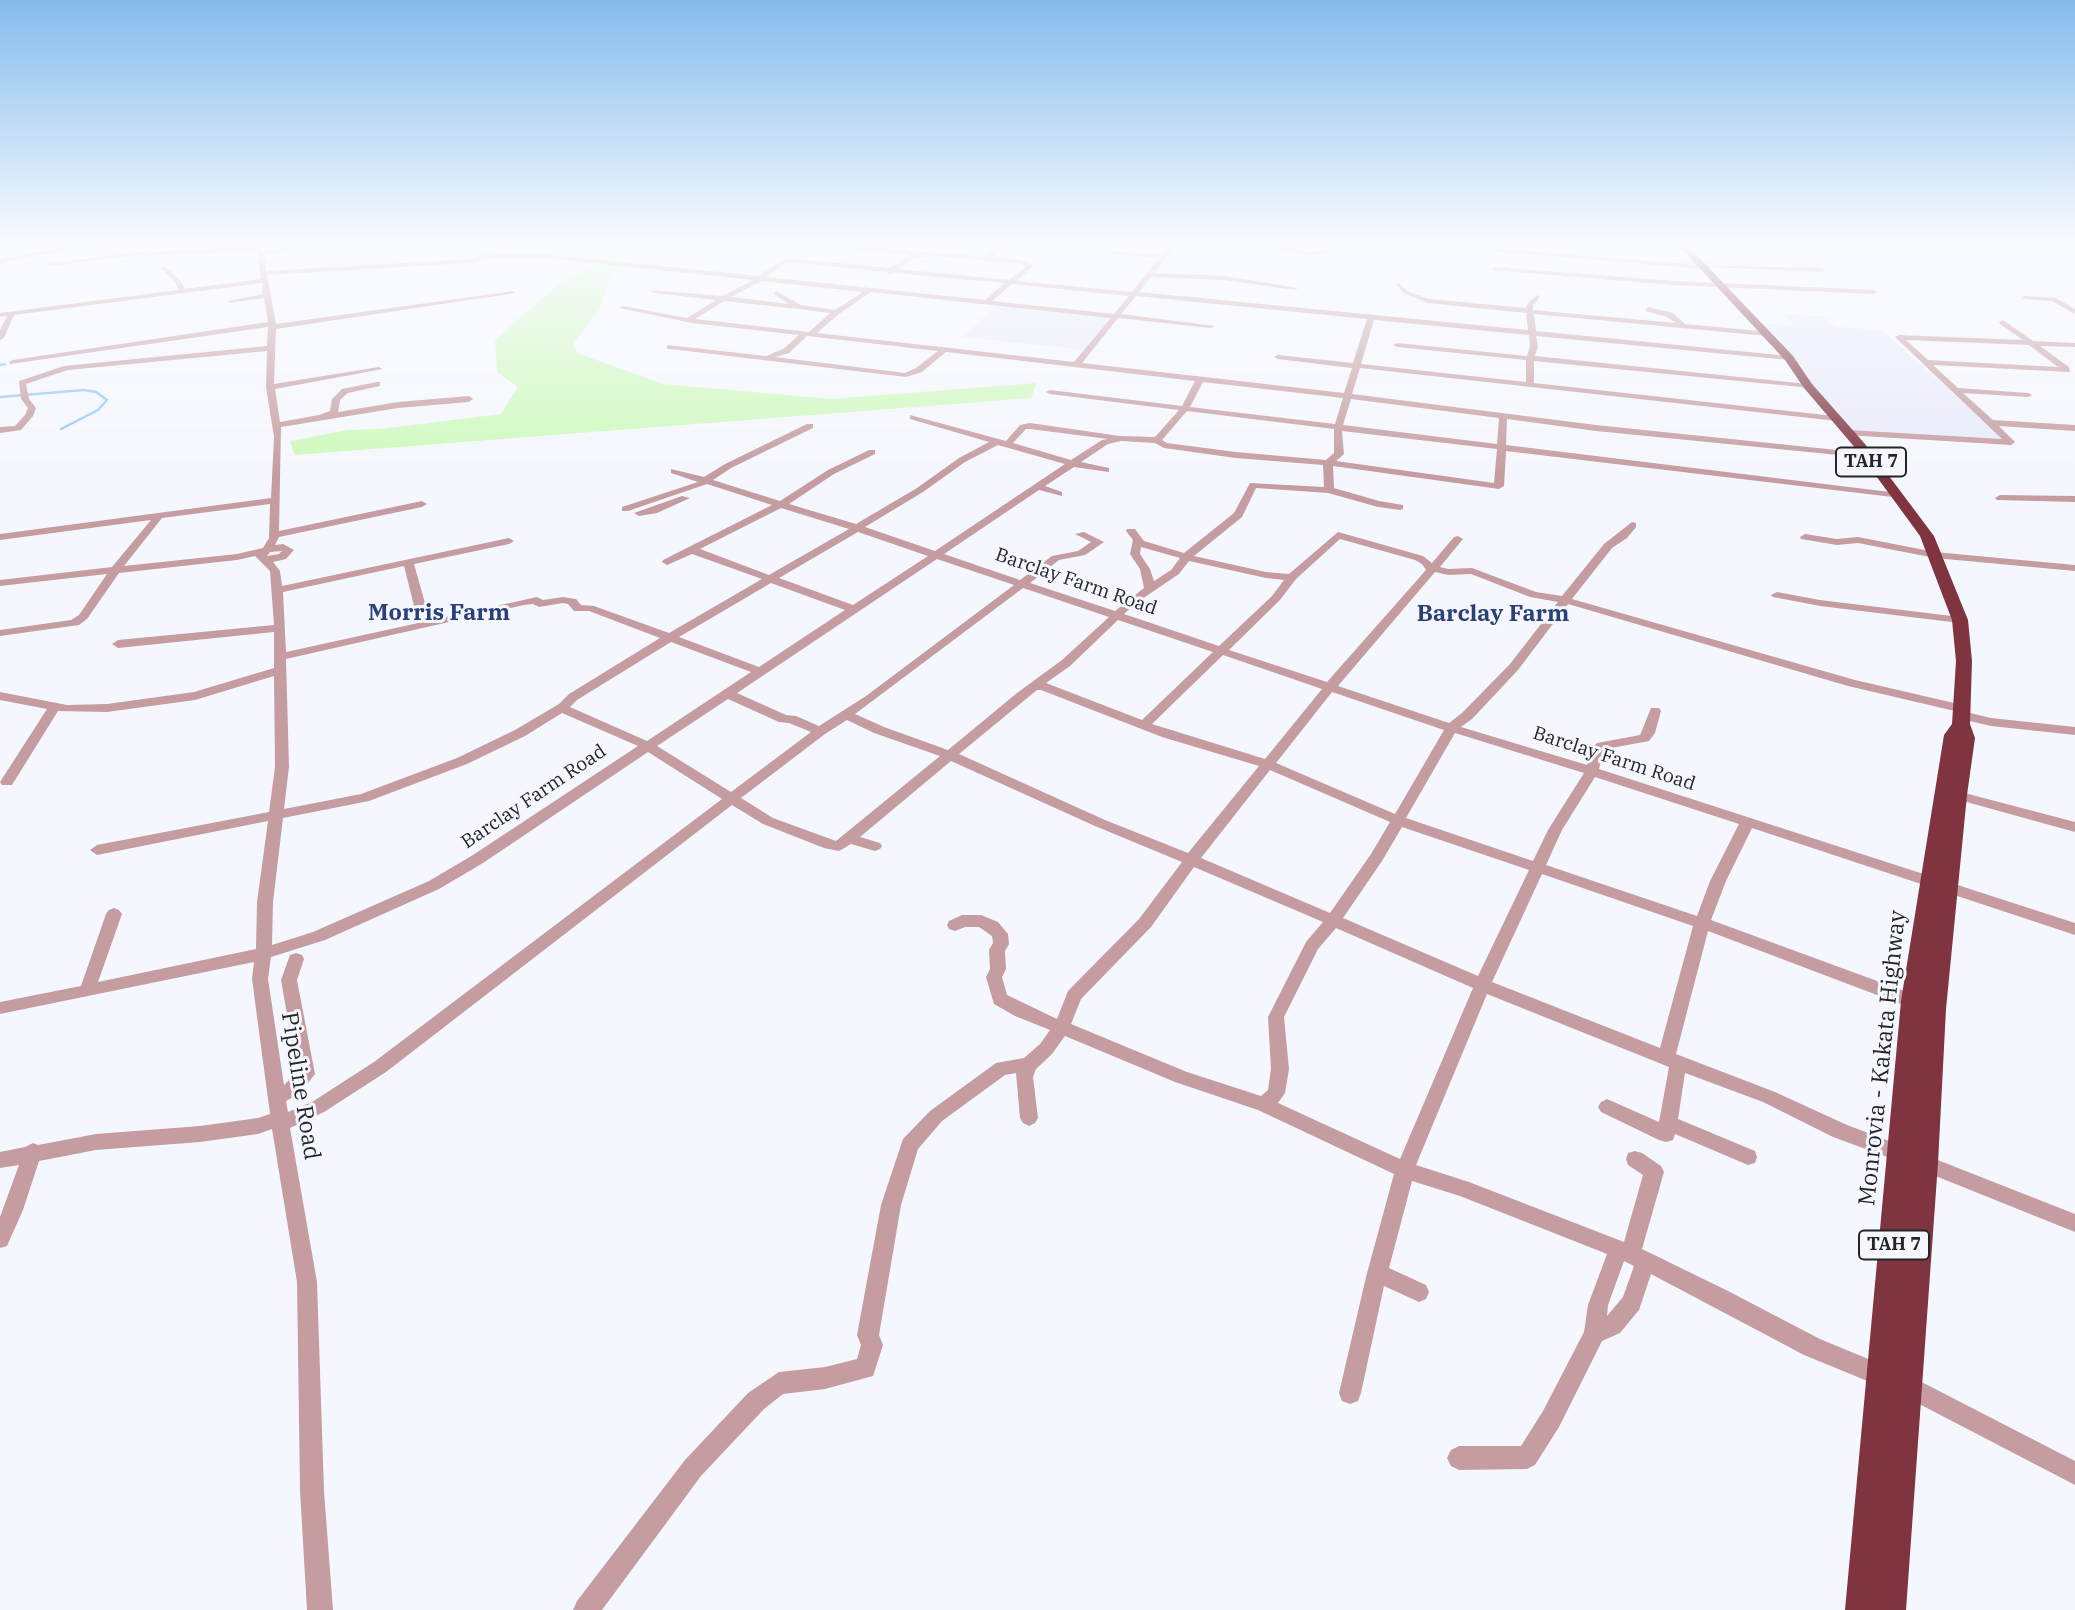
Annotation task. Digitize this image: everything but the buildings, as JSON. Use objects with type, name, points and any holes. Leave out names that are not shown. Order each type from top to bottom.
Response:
[{"type":"highway","name":"Monrovia - Kakata Highway","points":[[1755,321],[1789,358],[1808,386],[1834,419],[1849,433],[1927,536],[1960,620],[1964,661],[1962,716],[1966,738],[1958,795],[1912,1001],[1913,1159]]},
{"type":"highway","name":"Monrovia - Kakata Highway","points":[[1889,1610],[1896,1381],[1913,1159],[1934,1009],[1939,883],[1953,735],[1962,716]]},
{"type":"highway","name":"Monrovia - Kakata Highway","points":[[1862,1610],[1896,1381]]},
{"type":"street","points":[[0,338],[8,321]]},
{"type":"street","points":[[267,558],[274,536],[278,437],[271,387],[271,321]]},
{"type":"street","points":[[0,357],[12,360],[305,321]]},
{"type":"street","points":[[693,321],[1349,396],[1597,428],[1867,456]]},
{"type":"street","points":[[785,356],[824,321]]},
{"type":"street","points":[[1077,364],[1112,321]]},
{"type":"street","points":[[1169,321],[1211,326]]},
{"type":"street","points":[[1328,463],[1339,454],[1339,428],[1370,321]]},
{"type":"street","points":[[1411,321],[1789,358]]},
{"type":"street","points":[[1530,386],[1530,359],[1534,346],[1532,321]]},
{"type":"street","points":[[1640,321],[1767,334]]},
{"type":"street","points":[[1677,321],[1682,325]]},
{"type":"street","points":[[2003,322],[2071,372]]},
{"type":"street","points":[[1849,433],[2011,442],[1899,337],[2075,345]]},
{"type":"street","points":[[1397,345],[1808,386]]},
{"type":"street","points":[[670,347],[764,357],[785,356],[906,375],[919,370],[944,350]]},
{"type":"street","points":[[0,430],[23,425],[32,408],[22,383],[67,368],[146,359],[270,352]]},
{"type":"street","points":[[1278,357],[1834,419]]},
{"type":"street","points":[[1927,362],[2071,372]]},
{"type":"street","points":[[271,387],[379,369]]},
{"type":"street","points":[[1157,440],[1185,408],[1200,379]]},
{"type":"street","points":[[321,418],[334,412],[336,399],[345,391],[376,384]]},
{"type":"street","points":[[1958,390],[2028,395]]},
{"type":"street","points":[[1050,393],[1898,496]]},
{"type":"street","points":[[275,425],[398,405],[469,399]]},
{"type":"street","points":[[97,850],[364,798],[462,761],[520,733],[669,638],[913,495],[962,460],[1002,444],[1023,427],[1157,440],[1164,445],[1236,456],[1328,463],[1499,486],[1503,415]]},
{"type":"street","points":[[913,417],[1074,464],[1105,470]]},
{"type":"street","points":[[1993,423],[2075,428]]},
{"type":"street","points":[[625,509],[707,481],[728,466],[810,426]]},
{"type":"street","points":[[674,471],[783,503],[936,555],[1105,442],[1121,438]]},
{"type":"street","points":[[667,562],[783,503],[831,472],[872,452]]},
{"type":"street","points":[[1328,463],[1329,490]]},
{"type":"street","points":[[639,513],[653,511],[723,485]]},
{"type":"street","points":[[563,707],[569,713],[646,745],[768,821],[829,845],[839,846],[1066,663],[1150,588],[1175,572],[1186,557],[1238,515],[1252,485],[1329,490],[1378,504],[1400,507]]},
{"type":"street","points":[[1038,487],[1059,494]]},
{"type":"street","points":[[2000,498],[2075,499]]},
{"type":"street","points":[[0,537],[275,500]]},
{"type":"street","points":[[274,536],[422,504]]},
{"type":"street","points":[[0,633],[75,623],[83,617],[158,517]]},
{"type":"street","points":[[1145,724],[1276,598],[1292,577],[1347,525]]},
{"type":"street","points":[[1264,1105],[1276,1093],[1281,1050],[1275,1031],[1276,1017],[1312,946],[1377,857],[1396,820],[1417,792],[1451,728],[1467,716],[1514,667],[1608,545],[1623,536],[1632,525]]},
{"type":"street","points":[[0,1160],[96,1142],[200,1134],[258,1126],[279,1122],[318,1107],[369,1074],[732,797],[820,731],[870,699],[1056,558],[1081,553],[1100,542],[1080,534]]},
{"type":"street","points":[[1338,535],[1419,558],[1432,569],[1448,572],[1472,571],[1534,594],[1565,600],[1962,716],[1991,722],[2075,731]]},
{"type":"street","points":[[274,536],[284,551]]},
{"type":"street","points":[[1150,588],[1145,569],[1135,554],[1134,536],[1186,557],[1266,575],[1292,577]]},
{"type":"street","points":[[1805,537],[1837,542],[1858,540],[1936,555],[2075,568]]},
{"type":"street","points":[[1029,1118],[1024,1077],[1028,1065],[1046,1049],[1061,1028],[1074,996],[1145,923],[1191,860],[1330,687],[1458,539]]},
{"type":"street","points":[[277,590],[509,541]]},
{"type":"street","points":[[692,550],[853,609]]},
{"type":"street","points":[[0,583],[237,557],[267,558],[284,551]]},
{"type":"street","points":[[267,558],[284,551]]},
{"type":"street","name":"Barclay Farm Road","points":[[0,1007],[88,988],[220,965],[319,936],[434,885],[478,859],[936,555],[1451,728],[1592,771],[2075,929]]},
{"type":"street","name":"Pipeline Road","points":[[267,558],[277,590],[282,767],[265,902],[264,951],[260,979],[265,1034],[307,1282],[312,1491],[320,1610]]},
{"type":"street","points":[[408,563],[421,610]]},
{"type":"street","points":[[1777,595],[1820,603],[1960,620]]},
{"type":"street","points":[[280,657],[537,600],[539,604],[572,601],[579,609],[590,608],[760,671]]},
{"type":"street","points":[[118,644],[278,628]]},
{"type":"street","points":[[0,696],[54,707],[107,708],[160,703],[195,696],[278,671]]},
{"type":"street","points":[[1034,687],[1042,686],[1206,747],[1268,764],[1396,820],[1702,923],[1912,1001]]},
{"type":"street","points":[[726,694],[820,731]]},
{"type":"street","points":[[7,782],[54,707]]},
{"type":"street","points":[[1350,1393],[1405,1170],[1482,985],[1555,830],[1592,771],[1597,750],[1614,743],[1644,738],[1649,733],[1655,711]]},
{"type":"street","points":[[845,714],[878,730],[950,755],[1100,824],[1191,860],[1482,985],[1769,1097],[1840,1131],[2075,1223]]},
{"type":"street","points":[[1958,795],[2075,827]]},
{"type":"street","points":[[1607,1107],[1666,1134],[1672,1061],[1702,923],[1718,881],[1748,822]]},
{"type":"street","points":[[849,839],[875,846]]},
{"type":"street","points":[[88,988],[114,914]]},
{"type":"street","points":[[955,925],[962,921],[981,921],[1000,934],[1001,944],[997,950],[999,969],[994,977],[1000,999],[1061,1028],[1181,1077],[1264,1105],[1405,1170],[1462,1188],[1632,1255],[1721,1298],[1812,1347],[1896,1381],[2075,1473]]},
{"type":"street","points":[[277,1097],[294,1088],[306,1074],[289,980],[296,959]]},
{"type":"street","points":[[586,1610],[693,1468],[756,1401],[779,1383],[825,1378],[865,1368],[872,1345],[868,1335],[891,1205],[910,1145],[936,1116],[995,1072],[1002,1068],[1028,1065]]},
{"type":"street","points":[[1668,1123],[1748,1157]]},
{"type":"street","points":[[0,1239],[33,1152]]},
{"type":"street","points":[[1594,1334],[1612,1326],[1632,1303],[1632,1255],[1654,1172],[1635,1159]]},
{"type":"street","points":[[1459,1458],[1527,1457],[1551,1419],[1594,1334],[1598,1305],[1632,1255]]},
{"type":"street","points":[[1378,1273],[1419,1292]]},
{"type":"shaded area","points":[[980,321],[1110,321],[1085,350],[962,337]]},
{"type":"shaded area","points":[[1790,321],[1829,321],[1836,327],[1882,330],[2006,441],[1850,432],[1755,324],[1794,325]]},
{"type":"green space","points":[[517,321],[590,321],[573,344],[577,353],[663,384],[832,399],[1037,383],[1031,398],[295,455],[290,441],[348,430],[381,429],[501,414],[518,387],[497,372],[495,340]]},
{"type":"waterway","points":[[0,365],[5,364],[1,365]]},
{"type":"waterway","points":[[0,397],[84,390],[96,392],[107,400],[98,410],[61,429]]},
{"type":"district","name":"Morris Farm","points":[[439,613]]},
{"type":"district","name":"Barclay Farm","points":[[1493,614]]}]
